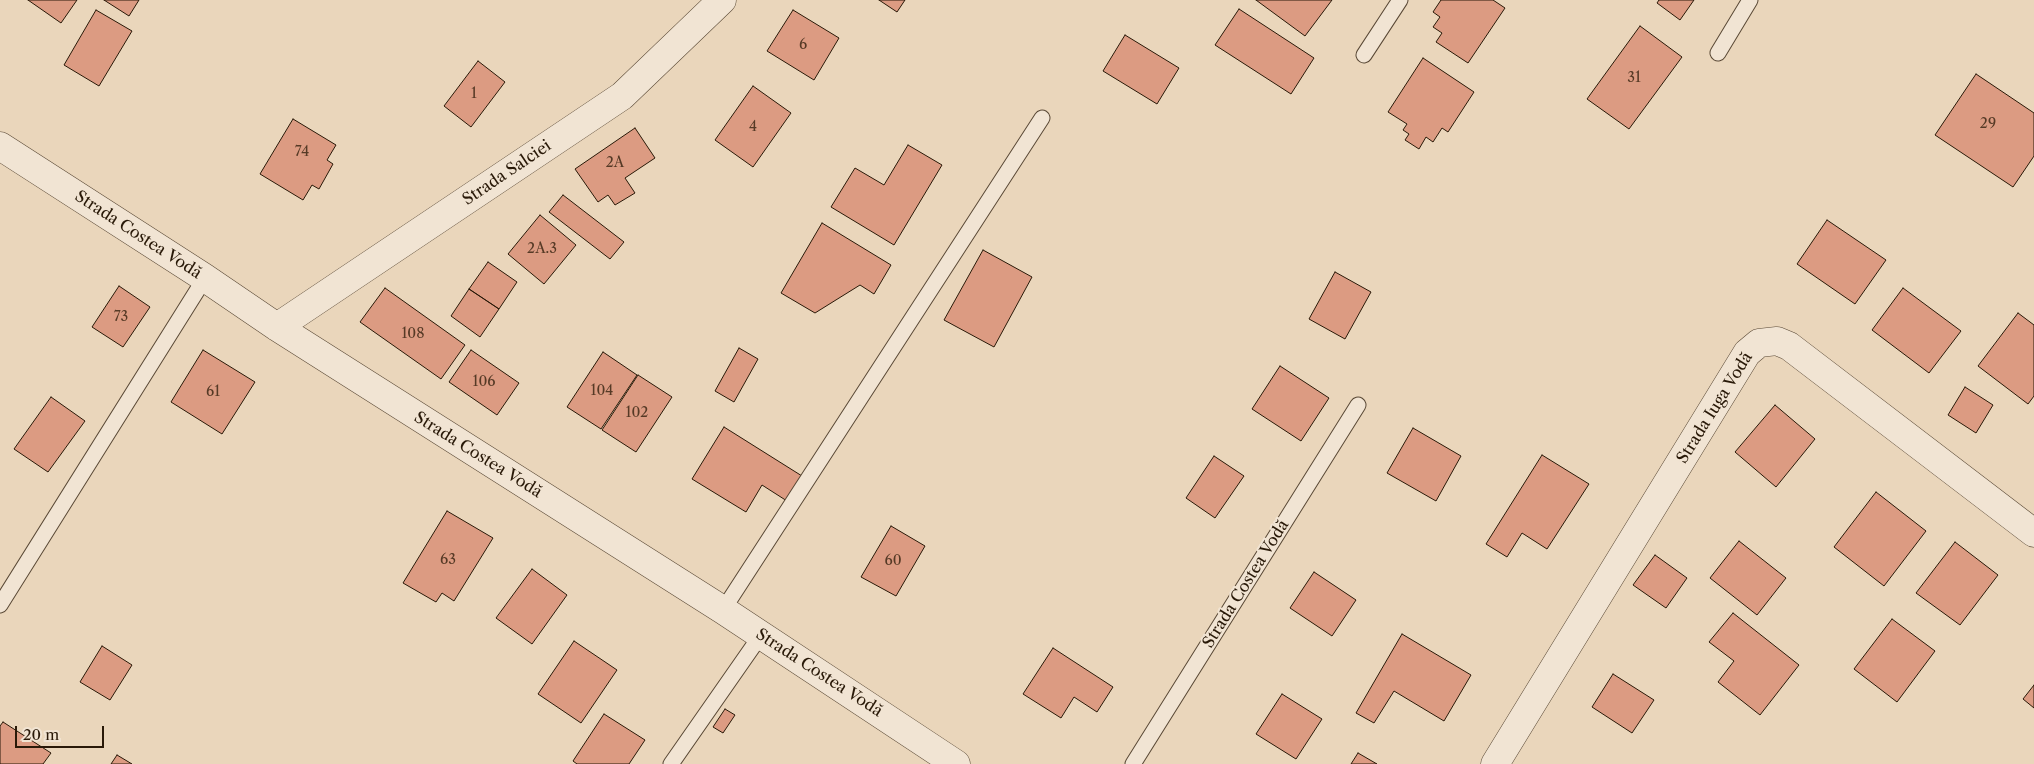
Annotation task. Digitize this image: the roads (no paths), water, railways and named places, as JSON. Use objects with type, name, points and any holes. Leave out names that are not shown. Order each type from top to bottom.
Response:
[{"type":"street","name":"Strada Salciei","points":[[277,327],[622,96],[722,0]]},
{"type":"street","name":"Strada Costea Vodă","points":[[0,146],[205,278],[277,327],[723,610],[956,764]]},
{"type":"street","name":"Strada Iuga Vodă","points":[[1495,764],[1747,353],[1759,343],[1777,341],[1789,346],[2034,533]]},
{"type":"lane","points":[[1364,55],[1400,0]]},
{"type":"lane","points":[[1718,53],[1750,0]]},
{"type":"lane","points":[[723,610],[1042,118]]},
{"type":"lane","points":[[0,605],[205,278]]},
{"type":"lane","name":"Strada Costea Vodă","points":[[1133,764],[1358,405]]},
{"type":"lane","points":[[671,764],[761,635]]}]
